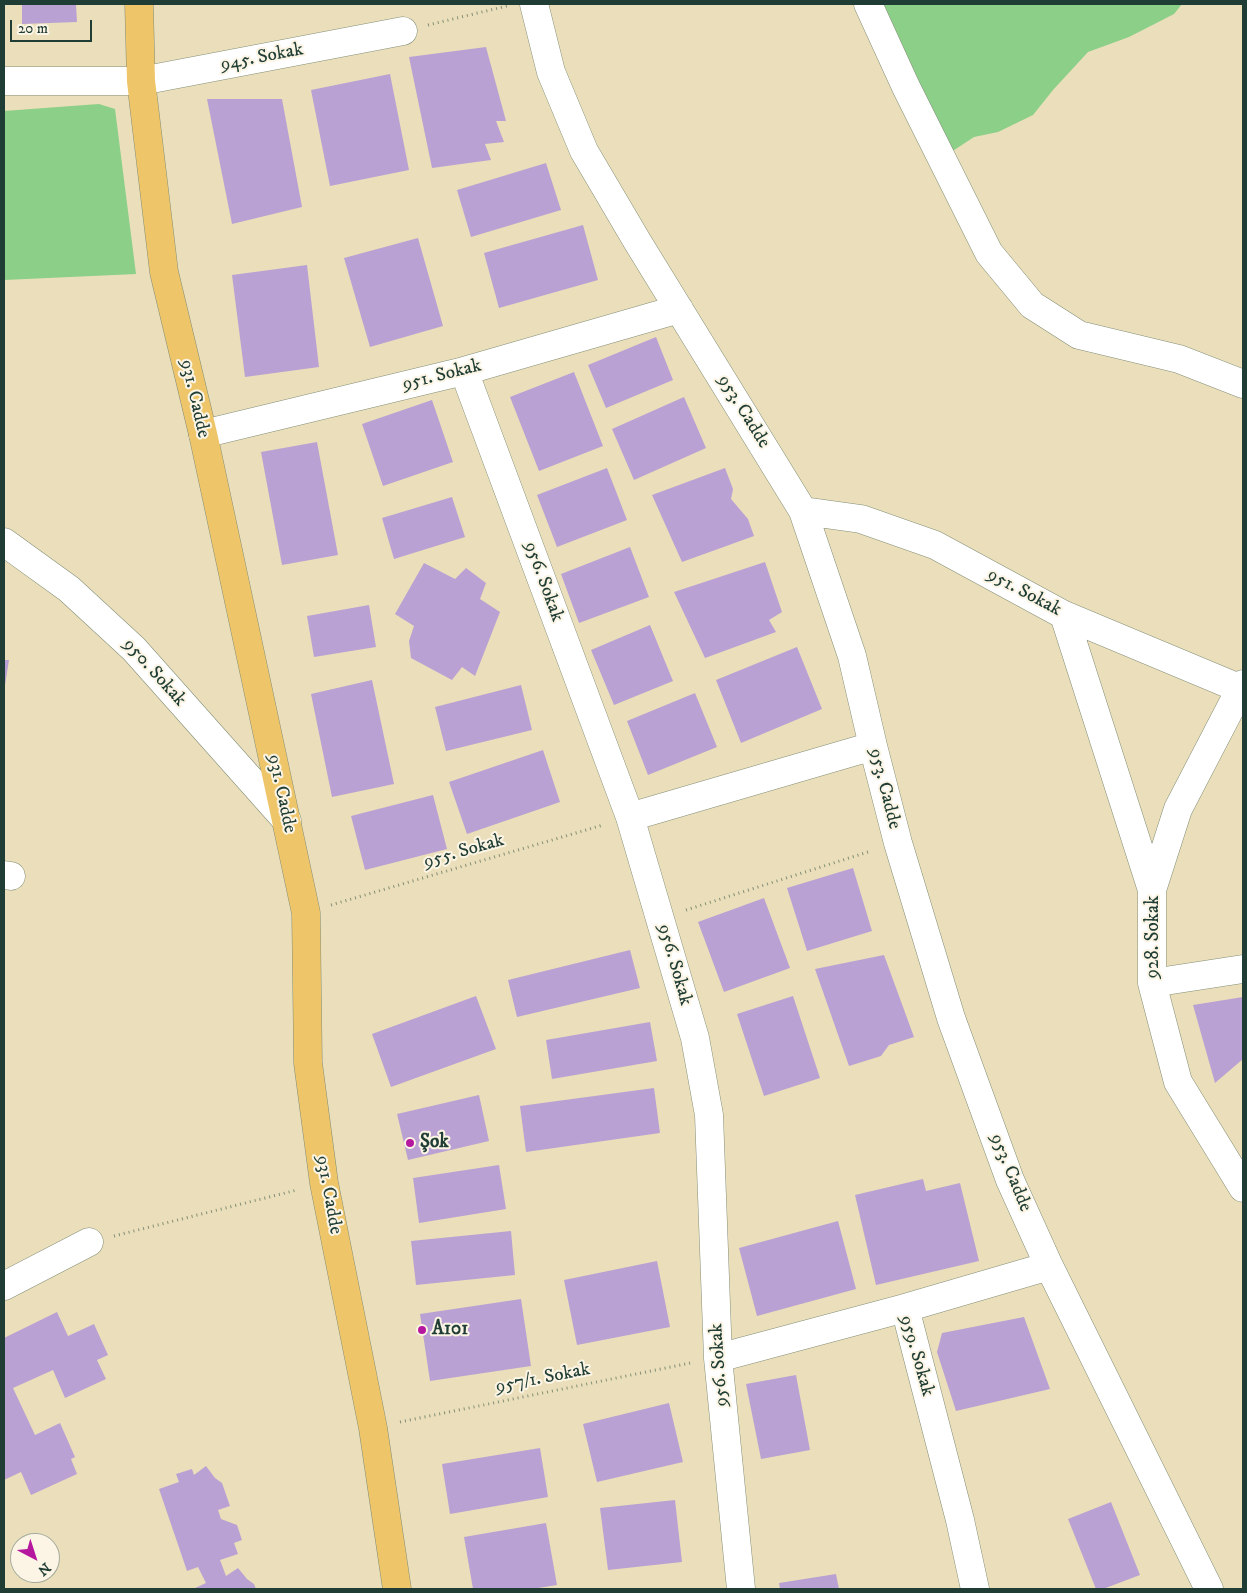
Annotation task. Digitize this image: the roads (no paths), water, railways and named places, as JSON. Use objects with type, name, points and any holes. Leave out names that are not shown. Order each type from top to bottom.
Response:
[{"type":"main road","name":"931. Cadde","points":[[139,4],[141,81],[164,272],[203,434],[306,913],[308,1063],[324,1183],[373,1428],[397,1589]]},
{"type":"street","points":[[868,4],[906,87],[989,253],[1032,305],[1078,335],[1179,359],[1243,384]]},
{"type":"street","name":"953. Cadde","points":[[521,5],[584,151],[803,511],[852,656],[898,842],[952,1018],[1010,1180],[1049,1266],[1210,1589]]},
{"type":"street","name":"945. Sokak","points":[[4,81],[141,81],[403,31]]},
{"type":"street","name":"951. Sokak","points":[[203,434],[464,371],[680,309]]},
{"type":"street","name":"956. Sokak","points":[[464,371],[630,817],[695,1038],[709,1115],[718,1358],[741,1589]]},
{"type":"street","name":"951. Sokak","points":[[803,511],[861,519],[935,545],[1064,615],[1242,690]]},
{"type":"street","name":"950. Sokak","points":[[4,542],[69,589],[134,649],[287,821]]},
{"type":"street","points":[[1064,615],[1152,890]]},
{"type":"street","name":"928. Sokak","points":[[1242,690],[1178,809],[1152,890],[1152,983],[1178,1082],[1243,1188]]},
{"type":"street","points":[[630,817],[873,746]]},
{"type":"street","points":[[1152,983],[1243,969]]},
{"type":"street","points":[[4,1286],[89,1242]]},
{"type":"street","points":[[905,1308],[1049,1266]]},
{"type":"street","name":"959. Sokak","points":[[718,1358],[905,1308],[960,1520],[975,1589]]},
{"type":"place","name":"Şok","points":[[410,1143]]},
{"type":"place","name":"A101","points":[[422,1330]]}]
